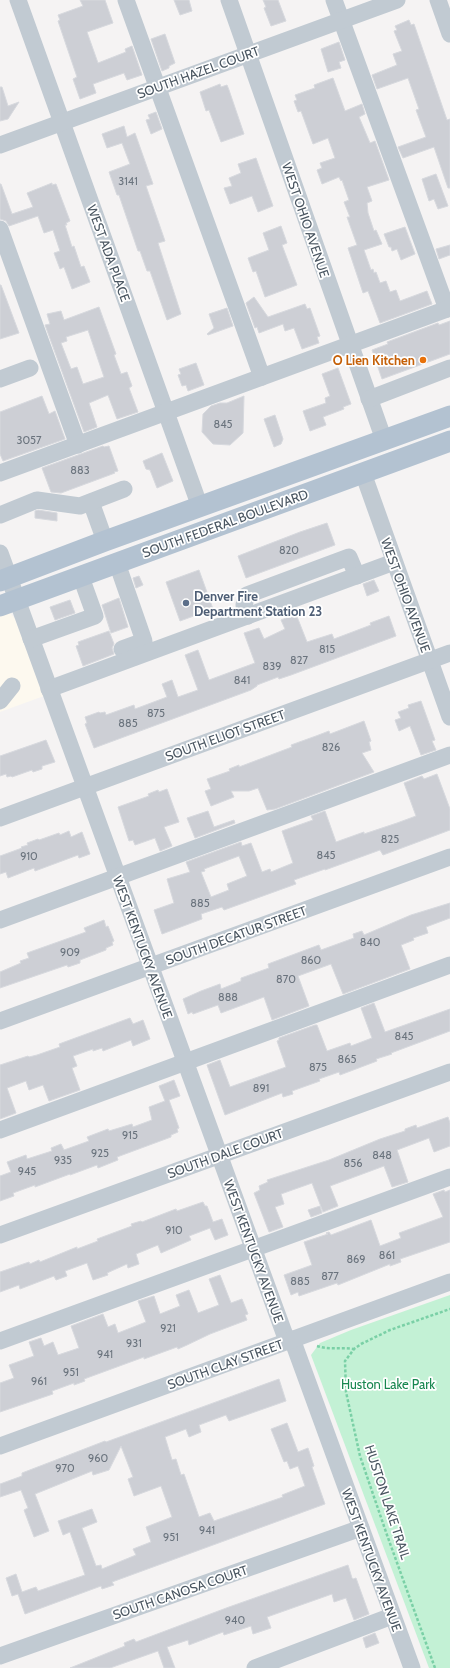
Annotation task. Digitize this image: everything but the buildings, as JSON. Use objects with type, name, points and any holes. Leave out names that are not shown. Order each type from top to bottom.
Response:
[{"type":"main road","name":"SOUTH FEDERAL BOULEVARD","points":[[4,579],[104,541],[450,416]]},
{"type":"main road","name":"SOUTH FEDERAL BOULEVARD","points":[[8,603],[450,441]]},
{"type":"street","name":"WEST ADA PLACE","points":[[18,0],[200,507]]},
{"type":"street","points":[[126,0],[262,377]]},
{"type":"street","name":"WEST OHIO AVENUE","points":[[228,0],[384,440]]},
{"type":"street","points":[[0,473],[448,309],[334,0]]},
{"type":"street","name":"SOUTH HAZEL COURT","points":[[0,145],[397,0]]},
{"type":"street","points":[[438,0],[450,34]]},
{"type":"street","points":[[0,229],[78,445]]},
{"type":"street","points":[[0,379],[30,368]]},
{"type":"street","points":[[369,398],[450,368]]},
{"type":"street","name":"WEST OHIO AVENUE","points":[[363,473],[450,717]]},
{"type":"street","points":[[0,515],[37,500],[80,506],[124,489]]},
{"type":"street","points":[[91,502],[104,541]]},
{"type":"street","name":"WEST KENTUCKY AVENUE","points":[[0,553],[8,603],[31,639],[253,1249],[289,1340],[412,1668]]},
{"type":"street","points":[[49,689],[146,647],[248,616],[394,562]]},
{"type":"street","points":[[117,563],[146,647]]},
{"type":"street","points":[[31,639],[95,616],[81,576]]},
{"type":"street","points":[[122,649],[146,647]]},
{"type":"street","name":"SOUTH ELIOT STREET","points":[[0,818],[450,653]]},
{"type":"street","points":[[0,701],[12,686]]},
{"type":"street","points":[[0,920],[450,755]]},
{"type":"street","name":"SOUTH DECATUR STREET","points":[[0,1021],[450,857]]},
{"type":"street","points":[[0,1130],[450,965]]},
{"type":"street","name":"SOUTH DALE COURT","points":[[0,1235],[450,1072]]},
{"type":"street","points":[[0,1341],[450,1177]]},
{"type":"street","name":"SOUTH CLAY STREET","points":[[0,1446],[450,1282]]},
{"type":"street","name":"SOUTH CANOSA COURT","points":[[0,1656],[360,1528]]},
{"type":"street","points":[[255,1668],[392,1616]]},
{"type":"path","name":"HUSTON LAKE TRAIL","points":[[436,1668],[387,1535],[360,1456],[346,1392],[345,1361],[354,1349],[361,1344],[390,1330],[450,1309]]},
{"type":"shaded area","points":[[0,610],[8,610],[15,619],[44,696],[0,712]]},
{"type":"green space","name":"Huston Lake Park","points":[[450,1295],[450,1668],[429,1668],[311,1355],[320,1343],[351,1330]]},
{"type":"place","name":"O Lien Kitchen","points":[[423,360]]},
{"type":"place","name":"Denver Fire Department Station 23","points":[[186,603]]}]
